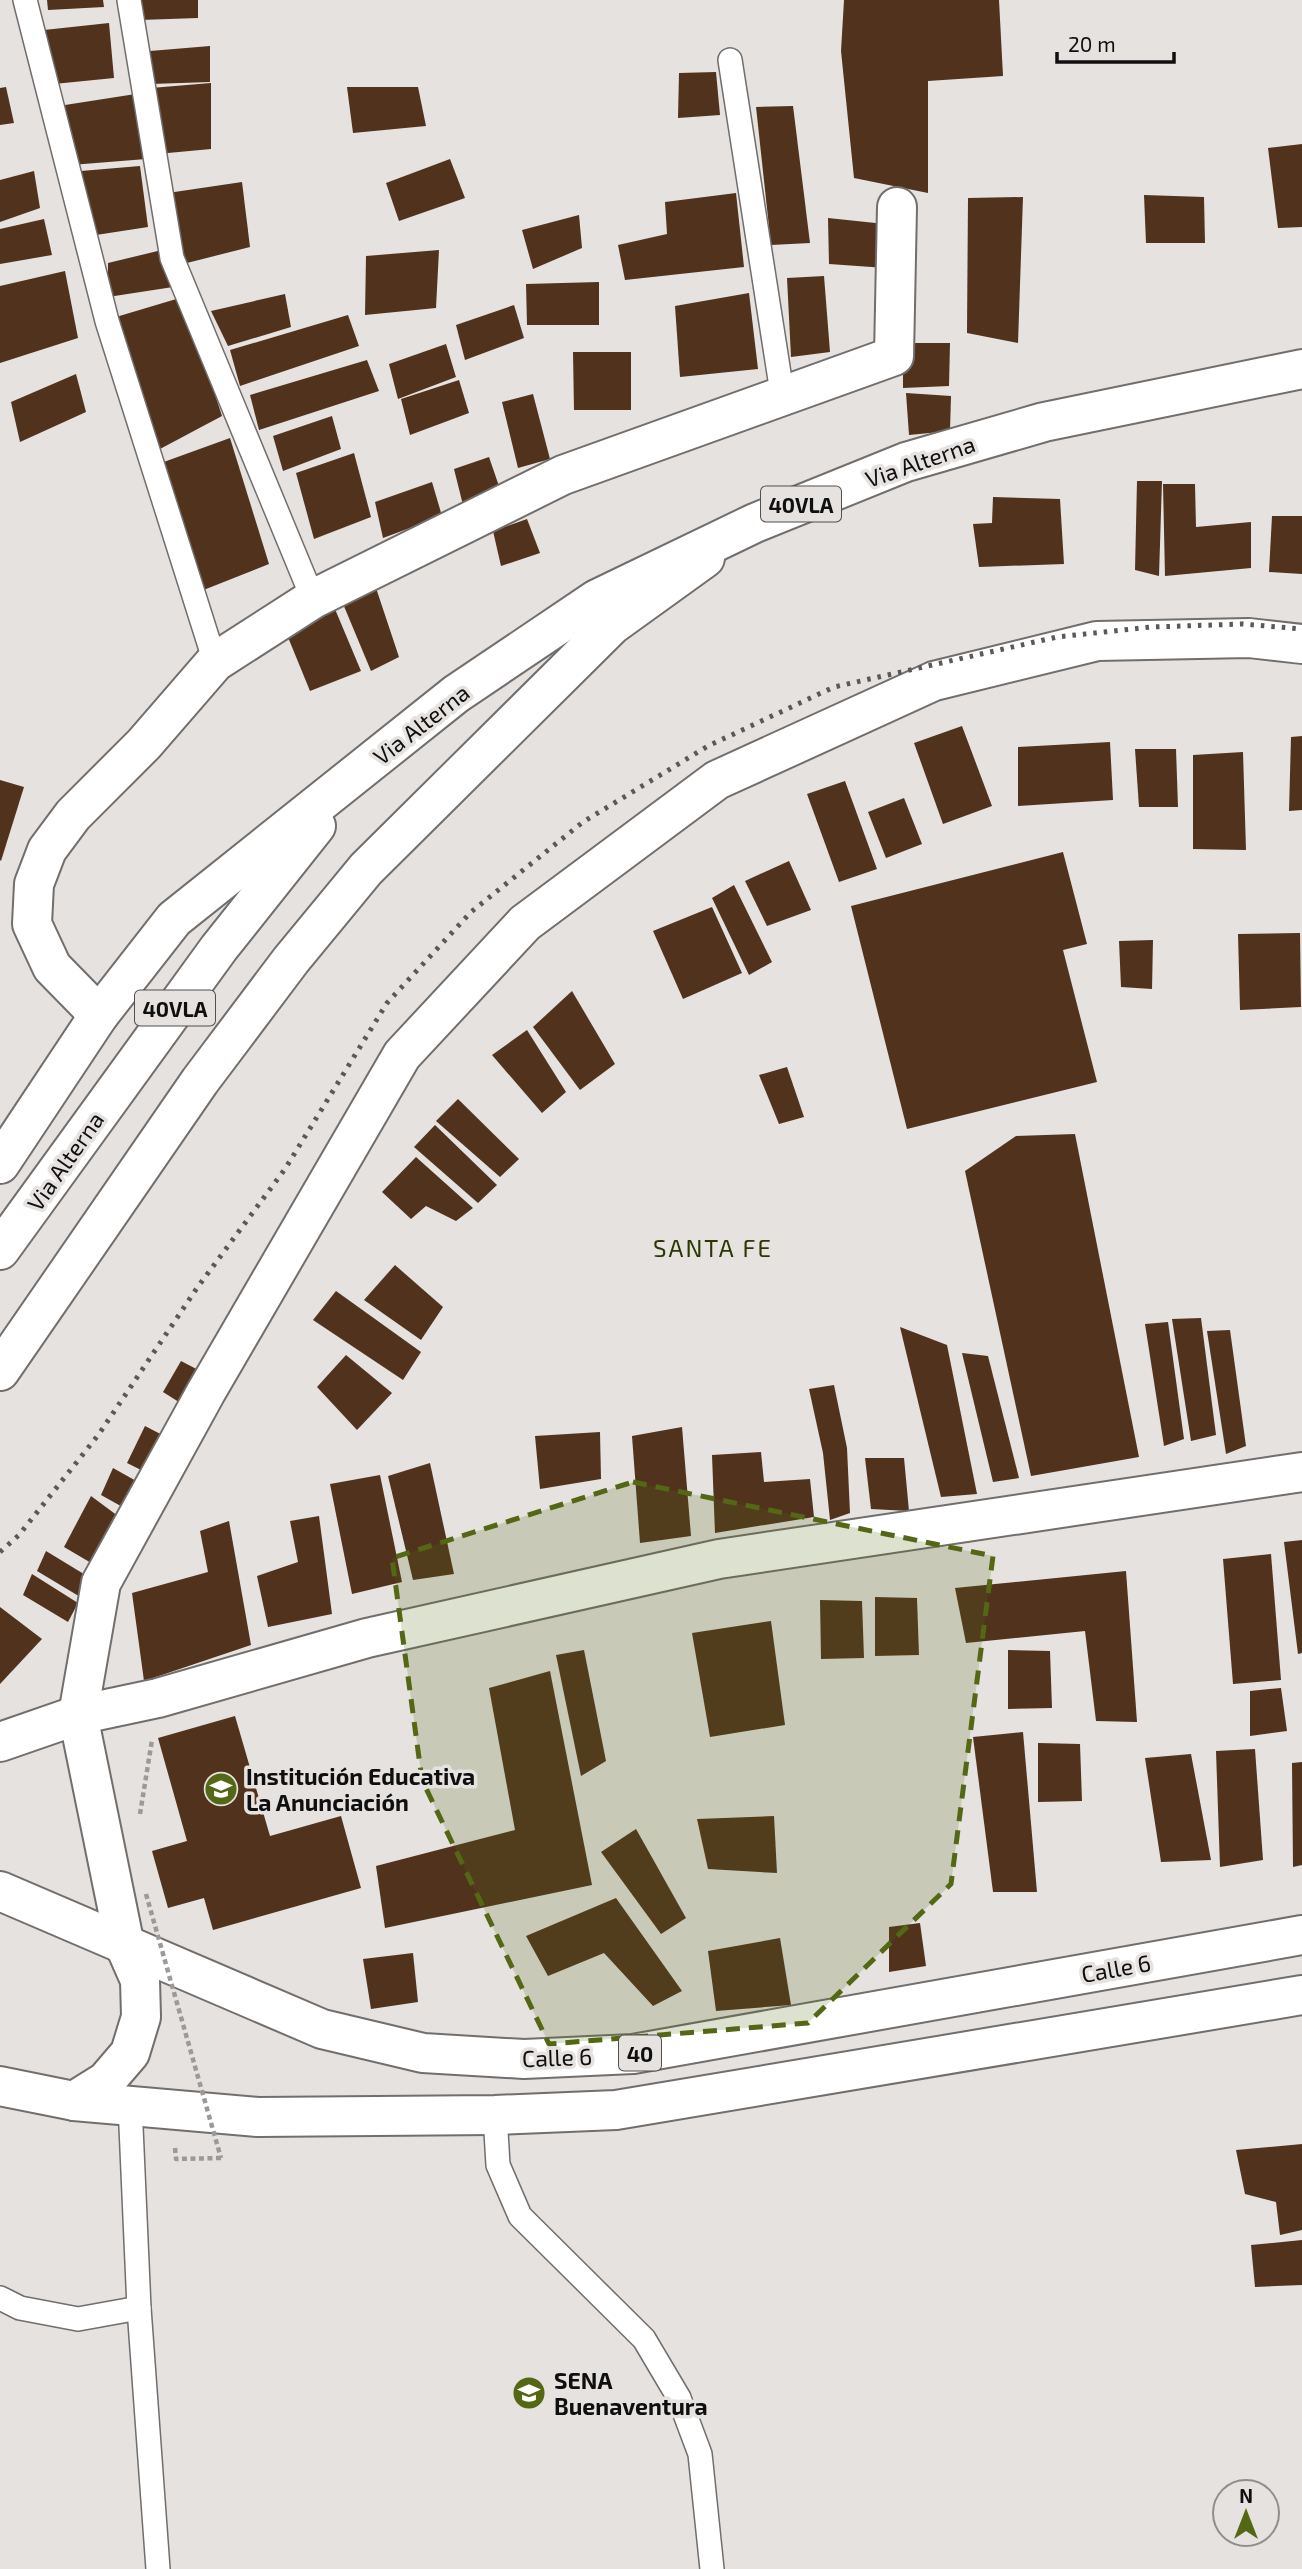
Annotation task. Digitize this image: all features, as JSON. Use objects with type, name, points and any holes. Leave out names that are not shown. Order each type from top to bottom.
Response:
[{"type":"main road","points":[[99,1016],[52,967],[32,925],[34,884],[47,850],[73,815],[144,744],[215,662],[313,600],[563,475],[783,399],[894,356],[897,207]]},
{"type":"main road","name":"Via Alterna","points":[[0,1164],[99,1016],[174,919],[456,694],[597,599],[755,523],[906,462],[1044,422],[1302,369]]},
{"type":"main road","points":[[0,1371],[200,1081],[291,960],[366,869],[612,625],[755,523]]},
{"type":"main road","points":[[74,2101],[106,2081],[130,2053],[141,2017],[140,1980],[125,1945],[78,1716],[101,1583],[206,1392],[402,1055],[525,923],[717,780],[934,681],[1097,641],[1250,638],[1302,645]]},
{"type":"main road","name":"Via Alterna","points":[[0,1250],[219,948],[359,772]]},
{"type":"main road","points":[[0,1742],[78,1716],[158,1698],[368,1638],[719,1559],[1302,1472]]},
{"type":"main road","name":"Calle 6","points":[[0,1891],[323,2029],[423,2053],[524,2059],[633,2054],[1302,1935]]},
{"type":"main road","name":"40","points":[[0,2085],[74,2101],[258,2117],[495,2115],[616,2110],[725,2094],[1302,1995]]},
{"type":"lane","points":[[25,0],[107,321],[215,662]]},
{"type":"lane","points":[[129,0],[172,258],[313,600]]},
{"type":"lane","points":[[730,60],[783,399]]},
{"type":"lane","points":[[130,2104],[139,2308],[158,2569]]},
{"type":"lane","points":[[495,2115],[498,2165],[520,2216],[644,2339],[679,2398],[700,2454],[712,2569]]},
{"type":"lane","points":[[0,2298],[20,2308],[78,2319],[139,2308]]},
{"type":"path","points":[[139,1821],[158,1698]]},
{"type":"path","points":[[146,1894],[221,2158],[176,2159]]},
{"type":"highlighted area","points":[[633,1482],[993,1556],[951,1884],[808,2023],[549,2044],[422,1780],[392,1558]]},
{"type":"building","points":[[47,0],[103,0],[104,7],[48,10]]},
{"type":"building","points":[[140,0],[198,0],[198,18],[140,20]]},
{"type":"building","points":[[844,0],[999,0],[1003,76],[928,81],[928,193],[854,178],[841,51]]},
{"type":"building","points":[[109,23],[114,78],[54,84],[44,30]]},
{"type":"building","points":[[210,46],[210,82],[151,84],[150,51]]},
{"type":"building","points":[[716,72],[720,115],[678,118],[679,73]]},
{"type":"building","points":[[211,83],[211,149],[157,154],[151,88]]},
{"type":"building","points":[[6,87],[14,123],[0,125],[0,88]]},
{"type":"building","points":[[347,87],[418,87],[426,126],[353,133]]},
{"type":"building","points":[[142,93],[146,159],[71,165],[65,105]]},
{"type":"building","points":[[793,106],[810,243],[771,245],[756,107]]},
{"type":"building","points":[[1302,144],[1302,227],[1278,228],[1268,148]]},
{"type":"building","points":[[450,159],[465,198],[399,221],[386,183]]},
{"type":"building","points":[[140,166],[148,227],[96,235],[81,171]]},
{"type":"building","points":[[34,171],[40,208],[0,222],[0,180]]},
{"type":"building","points":[[242,182],[250,247],[179,265],[161,194]]},
{"type":"building","points":[[736,193],[744,267],[625,280],[618,245],[667,234],[665,202]]},
{"type":"building","points":[[1144,195],[1204,197],[1205,243],[1146,243]]},
{"type":"building","points":[[1023,197],[1018,343],[967,333],[968,198]]},
{"type":"building","points":[[579,215],[582,248],[533,269],[522,230]]},
{"type":"building","points":[[828,218],[885,224],[886,268],[829,264]]},
{"type":"building","points":[[44,219],[52,255],[0,264],[0,229]]},
{"type":"building","points":[[166,249],[173,287],[108,297],[108,263]]},
{"type":"building","points":[[439,250],[436,308],[365,315],[366,256]]},
{"type":"building","points":[[65,271],[78,338],[0,363],[0,286]]},
{"type":"building","points":[[824,276],[830,352],[791,357],[787,278]]},
{"type":"building","points":[[599,282],[599,325],[527,325],[526,284]]},
{"type":"building","points":[[749,293],[758,369],[680,377],[675,306]]},
{"type":"building","points":[[285,294],[291,327],[228,346],[211,311]]},
{"type":"building","points":[[183,297],[222,416],[160,449],[116,317]]},
{"type":"building","points":[[514,305],[524,338],[465,360],[456,325]]},
{"type":"building","points":[[348,315],[359,346],[240,386],[230,350]]},
{"type":"building","points":[[903,343],[950,343],[949,386],[903,388]]},
{"type":"building","points":[[446,344],[456,377],[398,399],[389,364]]},
{"type":"building","points":[[573,352],[631,352],[631,410],[574,410]]},
{"type":"building","points":[[367,360],[379,391],[259,430],[250,395]]},
{"type":"building","points":[[76,374],[86,412],[20,442],[11,402]]},
{"type":"building","points":[[459,380],[469,413],[410,435],[401,399]]},
{"type":"building","points":[[906,393],[951,396],[950,431],[909,435]]},
{"type":"building","points":[[533,394],[550,459],[518,468],[502,402]]},
{"type":"building","points":[[332,416],[341,449],[283,471],[273,436]]},
{"type":"building","points":[[230,438],[269,564],[201,591],[161,463]]},
{"type":"building","points":[[354,453],[371,517],[314,539],[296,473]]},
{"type":"building","points":[[489,457],[501,492],[463,505],[454,469]]},
{"type":"building","points":[[1137,481],[1162,481],[1159,576],[1135,570]]},
{"type":"building","points":[[432,482],[442,516],[383,538],[375,502]]},
{"type":"building","points":[[1163,484],[1195,484],[1196,527],[1251,522],[1251,568],[1165,576]]},
{"type":"building","points":[[993,497],[1060,499],[1064,564],[979,567],[973,524],[992,523]]},
{"type":"building","points":[[1272,516],[1302,516],[1302,574],[1269,572]]},
{"type":"building","points":[[527,519],[540,553],[501,566],[493,531]]},
{"type":"building","points":[[376,588],[399,657],[371,671],[341,599]]},
{"type":"building","points":[[332,602],[361,671],[310,691],[283,625]]},
{"type":"building","points":[[962,726],[992,806],[943,824],[914,743]]},
{"type":"building","points":[[1302,736],[1302,810],[1289,811],[1291,737]]},
{"type":"building","points":[[1110,742],[1113,800],[1018,806],[1018,747]]},
{"type":"building","points":[[1135,749],[1176,749],[1178,807],[1139,807]]},
{"type":"building","points":[[1243,752],[1246,850],[1193,849],[1193,755]]},
{"type":"building","points":[[0,780],[24,787],[1,861],[0,860]]},
{"type":"building","points":[[845,781],[877,869],[839,882],[807,794]]},
{"type":"building","points":[[904,798],[922,844],[886,858],[868,812]]},
{"type":"building","points":[[1063,852],[1087,944],[1063,950],[1097,1082],[907,1129],[851,906]]},
{"type":"building","points":[[789,861],[811,910],[767,926],[745,881]]},
{"type":"building","points":[[734,885],[772,962],[749,975],[712,898]]},
{"type":"building","points":[[712,907],[742,973],[683,999],[653,931]]},
{"type":"building","points":[[1300,933],[1301,1007],[1240,1010],[1238,934]]},
{"type":"building","points":[[1153,940],[1152,989],[1121,987],[1119,941]]},
{"type":"building","points":[[572,991],[615,1064],[580,1090],[533,1027]]},
{"type":"building","points":[[527,1030],[566,1092],[542,1113],[492,1055]]},
{"type":"building","points":[[787,1067],[804,1117],[779,1124],[759,1075]]},
{"type":"building","points":[[458,1099],[519,1159],[500,1177],[436,1121]]},
{"type":"building","points":[[435,1125],[497,1185],[478,1203],[414,1147]]},
{"type":"building","points":[[1075,1134],[1139,1457],[1031,1476],[965,1171],[1016,1136]]},
{"type":"building","points":[[416,1157],[473,1208],[456,1221],[426,1206],[411,1219],[382,1192]]},
{"type":"building","points":[[395,1265],[443,1307],[421,1340],[364,1300]]},
{"type":"building","points":[[336,1291],[421,1352],[403,1380],[313,1320]]},
{"type":"building","points":[[1201,1318],[1216,1435],[1191,1441],[1172,1319]]},
{"type":"building","points":[[1168,1322],[1184,1439],[1164,1446],[1145,1324]]},
{"type":"building","points":[[900,1327],[947,1345],[977,1494],[941,1497]]},
{"type":"building","points":[[1230,1330],[1246,1446],[1226,1454],[1207,1331]]},
{"type":"building","points":[[962,1353],[988,1356],[1019,1478],[993,1482]]},
{"type":"building","points":[[346,1355],[392,1393],[357,1430],[317,1387]]},
{"type":"building","points":[[181,1361],[206,1374],[190,1409],[163,1392]]},
{"type":"building","points":[[834,1385],[847,1448],[850,1513],[830,1520],[823,1453],[809,1389]]},
{"type":"building","points":[[145,1426],[172,1440],[153,1476],[127,1463]]},
{"type":"building","points":[[682,1427],[691,1536],[640,1543],[632,1436]]},
{"type":"building","points":[[600,1432],[601,1479],[540,1489],[535,1436]]},
{"type":"building","points":[[761,1452],[764,1482],[810,1479],[814,1517],[715,1533],[712,1455]]},
{"type":"building","points":[[865,1458],[904,1458],[909,1511],[871,1509]]},
{"type":"building","points":[[430,1463],[454,1574],[413,1580],[388,1476]]},
{"type":"building","points":[[113,1468],[138,1482],[128,1510],[101,1495]]},
{"type":"building","points":[[380,1475],[402,1582],[352,1594],[330,1484]]},
{"type":"building","points":[[91,1496],[122,1519],[98,1567],[64,1547]]},
{"type":"building","points":[[319,1516],[332,1614],[268,1627],[257,1576],[298,1562],[290,1521]]},
{"type":"building","points":[[229,1521],[251,1645],[144,1681],[132,1593],[208,1572],[200,1531]]},
{"type":"building","points":[[1302,1540],[1302,1653],[1298,1654],[1284,1542]]},
{"type":"building","points":[[46,1551],[92,1579],[82,1598],[37,1571]]},
{"type":"building","points":[[1271,1554],[1281,1680],[1233,1684],[1223,1559]]},
{"type":"building","points":[[1126,1571],[1137,1722],[1096,1721],[1085,1631],[966,1643],[955,1588]]},
{"type":"building","points":[[32,1574],[78,1603],[68,1622],[23,1595]]},
{"type":"building","points":[[875,1597],[917,1598],[919,1655],[875,1656]]},
{"type":"building","points":[[820,1600],[862,1601],[864,1658],[821,1659]]},
{"type":"building","points":[[0,1607],[42,1639],[0,1684]]},
{"type":"building","points":[[771,1621],[785,1725],[710,1737],[692,1633]]},
{"type":"building","points":[[584,1650],[606,1761],[581,1776],[556,1655]]},
{"type":"building","points":[[1008,1650],[1050,1651],[1052,1708],[1008,1709]]},
{"type":"building","points":[[550,1671],[592,1885],[385,1928],[376,1866],[515,1830],[489,1688]]},
{"type":"building","points":[[1281,1688],[1287,1731],[1250,1736],[1250,1691]]},
{"type":"building","points":[[235,1716],[270,1836],[341,1816],[361,1888],[213,1930],[204,1898],[168,1908],[152,1851],[187,1841],[158,1738]]},
{"type":"building","points":[[1023,1732],[1037,1892],[993,1892],[973,1737]]},
{"type":"building","points":[[1038,1743],[1080,1744],[1082,1801],[1038,1802]]},
{"type":"building","points":[[1255,1749],[1263,1860],[1220,1867],[1216,1751]]},
{"type":"building","points":[[1191,1754],[1211,1860],[1161,1862],[1145,1758]]},
{"type":"building","points":[[1302,1762],[1302,1865],[1293,1867],[1292,1763]]},
{"type":"building","points":[[774,1816],[777,1873],[708,1869],[697,1819]]},
{"type":"building","points":[[636,1829],[686,1918],[661,1934],[601,1852]]},
{"type":"building","points":[[616,1898],[682,1991],[653,2006],[604,1953],[548,1976],[526,1936]]},
{"type":"building","points":[[920,1923],[926,1966],[889,1972],[889,1927]]},
{"type":"building","points":[[780,1938],[791,2005],[716,2011],[708,1951]]},
{"type":"building","points":[[413,1953],[418,2002],[371,2009],[363,1959]]},
{"type":"building","points":[[1302,2144],[1302,2230],[1280,2235],[1276,2202],[1245,2194],[1236,2150]]},
{"type":"building","points":[[1302,2240],[1302,2285],[1255,2287],[1251,2245]]},
{"type":"railway","points":[[0,1552],[19,1535],[99,1434],[197,1288],[285,1169],[387,1003],[471,912],[583,822],[708,746],[834,687],[1057,637],[1151,627],[1243,624],[1302,629]]},
{"type":"place","name":"Institución Educativa La Anunciación","points":[[221,1789]]},
{"type":"place","name":"SENA Buenaventura","points":[[529,2393]]},
{"type":"district","name":"SANTA FE","points":[[713,1247]]}]
